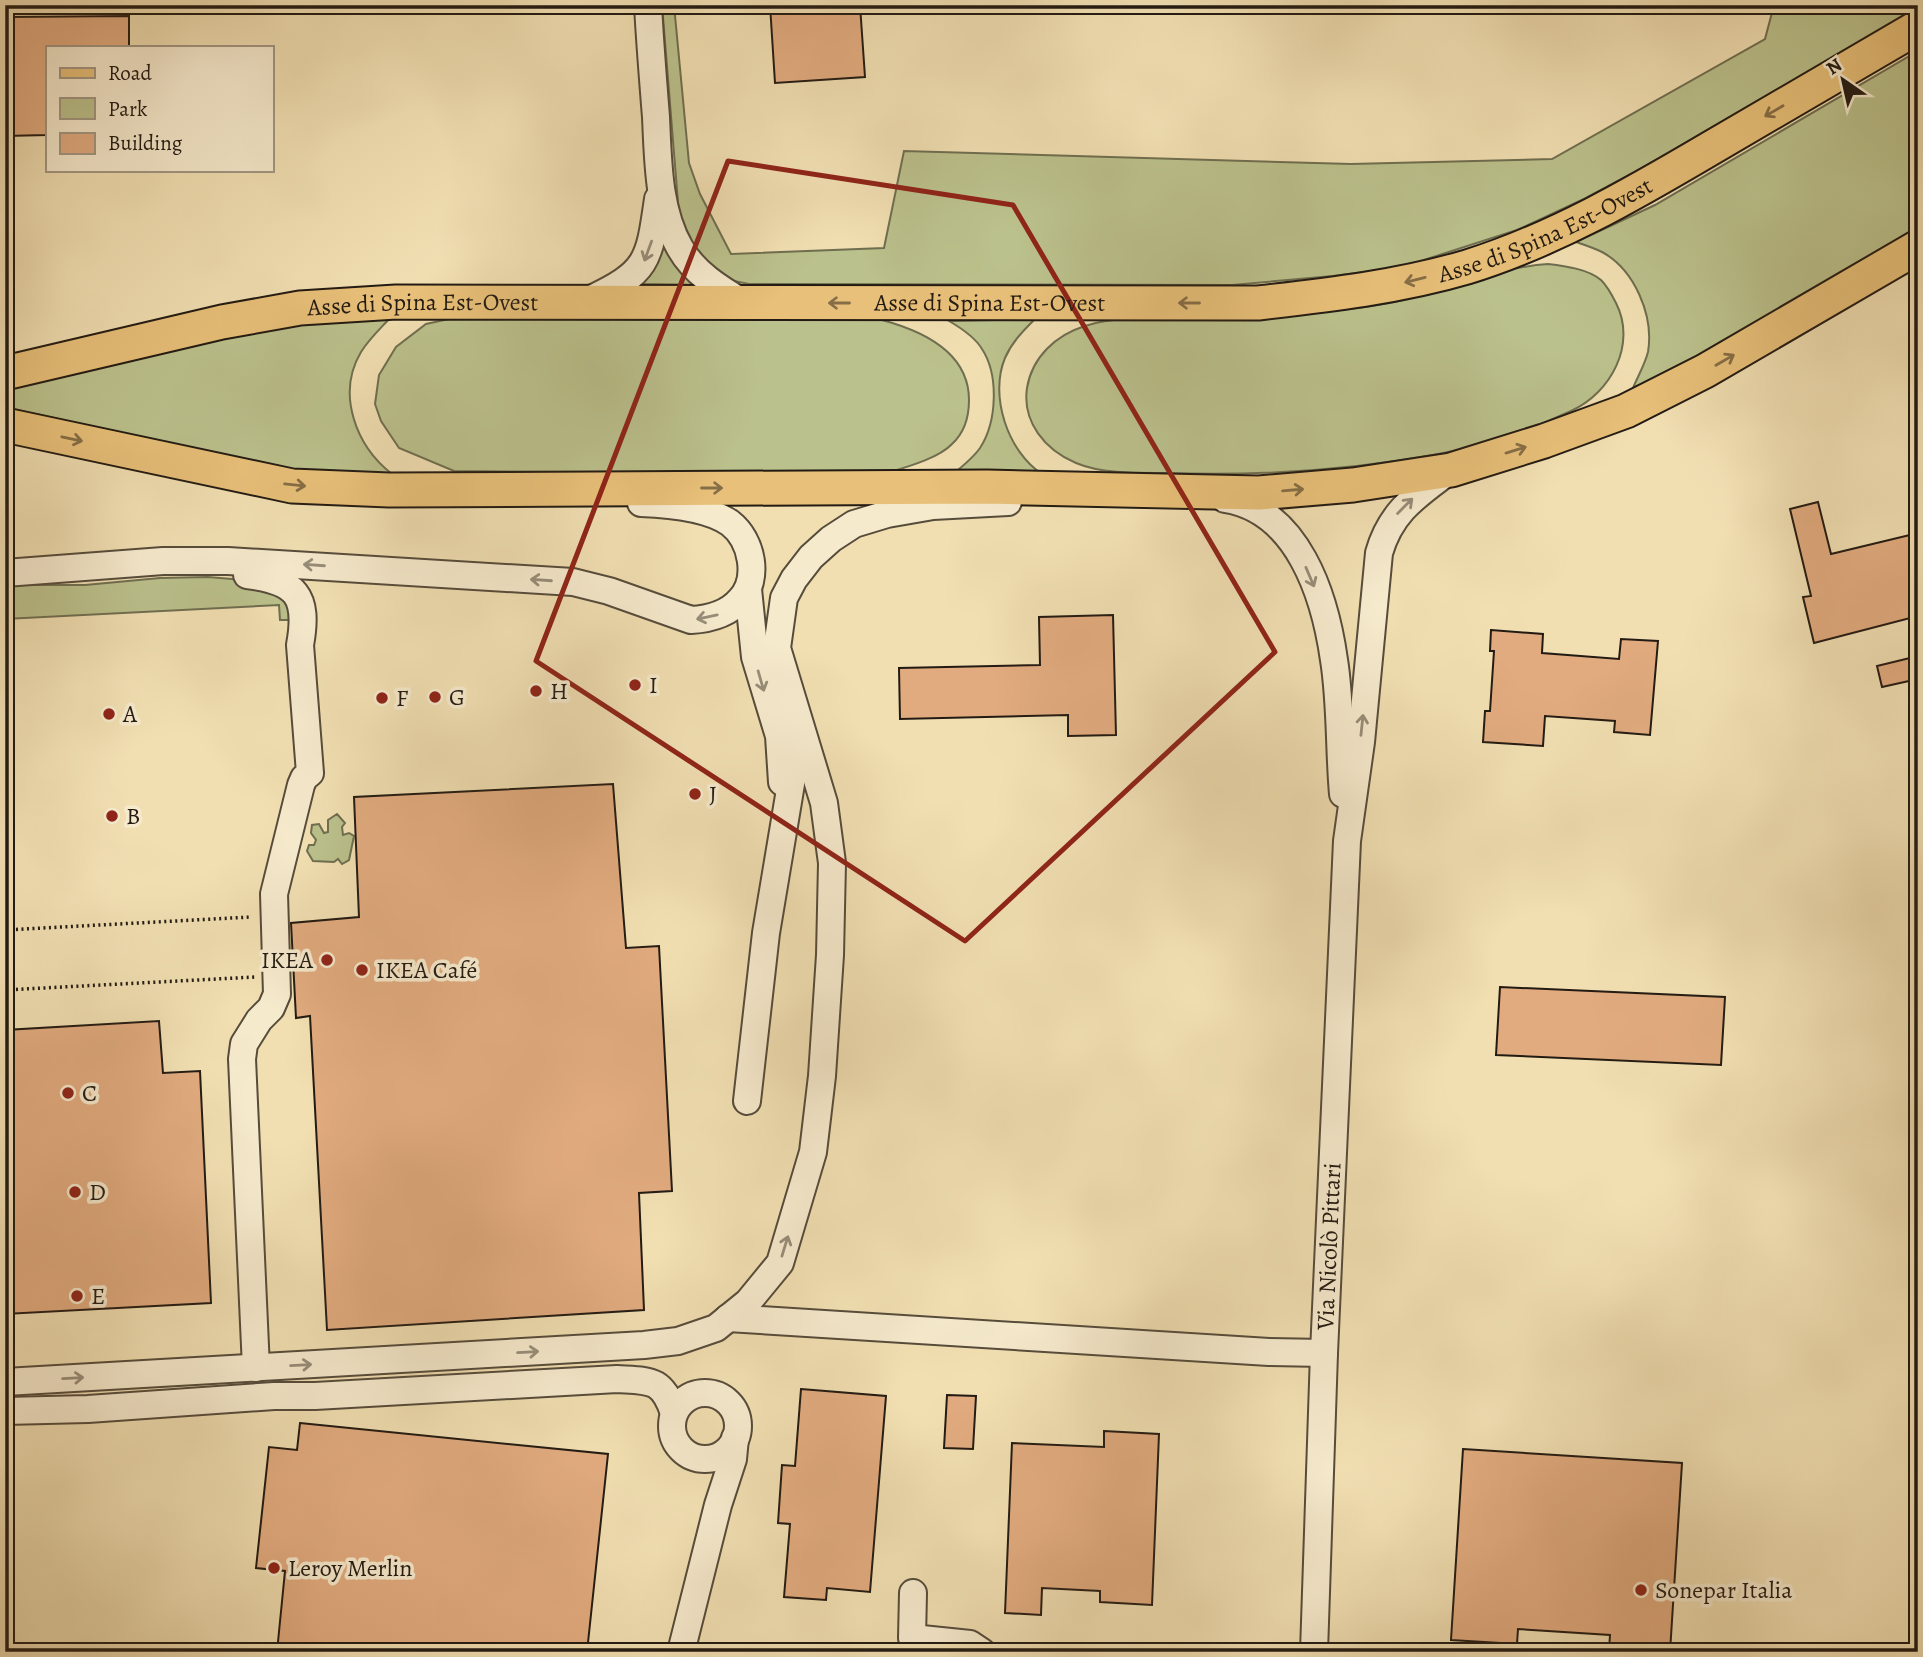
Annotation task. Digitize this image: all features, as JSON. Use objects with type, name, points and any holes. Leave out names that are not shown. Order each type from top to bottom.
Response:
[{"type":"main road","name":"Asse di Spina Est-Ovest","points":[[5,373],[222,321],[300,307],[396,302],[1258,303],[1338,295],[1405,283],[1469,266],[1534,242],[1597,213],[1918,27]]},
{"type":"main road","points":[[5,425],[292,486],[389,490],[986,487],[1272,492],[1353,485],[1451,470],[1544,442],[1626,411],[1705,371],[1918,247]]},
{"type":"street","points":[[648,5],[660,184],[672,232],[680,249],[694,267],[718,288],[744,303]]},
{"type":"street","points":[[581,304],[619,286],[646,260],[652,242],[660,184]]},
{"type":"street","points":[[1347,841],[1361,742],[1379,553],[1385,533],[1402,507],[1451,470]]},
{"type":"street","points":[[473,489],[536,503],[636,502],[673,505],[728,522],[738,531],[748,546],[751,572],[748,589],[755,657],[779,736],[782,769],[780,840]]},
{"type":"street","points":[[5,1382],[644,1345],[678,1342],[716,1328],[748,1302],[780,1263],[813,1152],[822,1076],[830,954],[832,863],[824,803],[777,648],[784,598],[793,579],[811,557],[831,539],[854,524],[887,514],[933,506],[1003,502],[1093,502],[1127,490]]},
{"type":"street","points":[[1182,492],[1247,504],[1265,513],[1282,528],[1298,550],[1326,620],[1335,661],[1347,841]]},
{"type":"street","points":[[9,573],[163,561],[228,561],[573,582],[608,591],[691,620],[720,614],[739,602],[748,589]]},
{"type":"street","points":[[9,573],[84,583],[239,574],[270,578],[287,584],[295,591],[302,606],[303,631],[300,645],[310,773],[301,785],[275,886],[273,916],[276,994],[271,1008],[259,1020],[244,1044],[242,1059],[256,1368]]},
{"type":"street","points":[[747,1101],[766,933],[780,840],[798,752],[800,724]]},
{"type":"street","name":"Via Nicolò Pittari","points":[[1314,1652],[1324,1353],[1347,841]]},
{"type":"street","points":[[768,1278],[773,1298],[789,1321]]},
{"type":"street","points":[[728,1318],[1269,1352],[1324,1353]]},
{"type":"street","points":[[5,1411],[88,1409],[274,1396],[617,1379],[655,1373],[699,1393],[711,1393],[722,1398],[736,1415],[737,1427],[730,1470],[718,1505],[681,1652]]},
{"type":"street","points":[[617,1379],[648,1381],[658,1385],[666,1392],[674,1413]]},
{"type":"street","points":[[699,1393],[685,1400],[674,1413],[673,1435],[678,1446],[697,1458],[709,1458],[720,1455],[735,1438]]},
{"type":"street","points":[[687,1453],[701,1471],[718,1505]]},
{"type":"street","points":[[913,1593],[912,1638],[970,1644],[982,1652]]},
{"type":"path","points":[[5,930],[261,917]]},
{"type":"path","points":[[5,990],[264,976]]},
{"type":"highlighted area","points":[[728,161],[1013,205],[1275,652],[965,941],[536,661]]},
{"type":"green space","points":[[662,5],[674,5],[689,163],[700,194],[731,254],[884,248],[904,151],[1351,164],[1552,159],[1765,39],[1774,5],[1918,5],[1918,8],[1586,198],[1517,230],[1402,267],[1232,285],[749,284],[724,279],[707,270],[680,227]]},
{"type":"green space","points":[[1918,51],[1918,227],[1742,332],[1633,388],[1648,352],[1648,324],[1640,295],[1633,282],[1614,260],[1576,242],[1655,205]]},
{"type":"green space","points":[[665,239],[700,285],[638,284]]},
{"type":"green space","points":[[1548,264],[1590,273],[1601,280],[1616,303],[1622,319],[1622,350],[1608,380],[1585,403],[1538,425],[1486,443],[1433,455],[1333,469],[1232,474],[1120,472],[1086,467],[1055,451],[1038,433],[1028,412],[1027,388],[1040,357],[1064,335],[1099,322],[1130,319],[1258,318],[1357,308],[1408,299],[1512,269]]},
{"type":"green space","points":[[458,317],[882,320],[928,337],[952,356],[967,383],[968,412],[960,435],[946,449],[920,462],[884,474],[454,471],[399,448],[381,421],[375,404],[379,375],[396,347],[426,324]]},
{"type":"green space","points":[[390,318],[361,352],[350,385],[350,402],[360,434],[368,449],[392,474],[293,472],[5,407],[5,387],[230,334],[312,322]]},
{"type":"green space","points":[[1035,319],[1008,352],[999,389],[1001,406],[1011,438],[1030,464],[1042,474],[953,474],[971,459],[986,437],[994,398],[991,372],[982,349],[972,337],[949,321]]},
{"type":"green space","points":[[208,577],[256,581],[289,593],[290,620],[280,620],[279,605],[5,619],[5,585],[85,585],[160,578]]},
{"type":"green space","points":[[337,814],[345,823],[342,827],[343,835],[349,833],[354,836],[349,860],[342,864],[338,859],[334,862],[313,861],[307,851],[309,845],[314,845],[316,840],[311,833],[312,825],[319,824],[324,833],[328,832],[328,820]]},
{"type":"building","points":[[770,5],[860,5],[865,77],[775,83]]},
{"type":"building","points":[[129,16],[129,46],[46,46],[46,135],[5,136],[5,17]]},
{"type":"building","points":[[1818,502],[1831,554],[1918,533],[1918,616],[1814,643],[1803,597],[1811,596],[1790,509]]},
{"type":"building","points":[[1113,615],[1116,735],[1068,736],[1068,715],[900,719],[899,668],[1040,665],[1039,617]]},
{"type":"building","points":[[1491,630],[1543,634],[1542,653],[1619,659],[1621,639],[1658,641],[1650,735],[1614,732],[1615,721],[1545,716],[1543,746],[1483,742],[1485,711],[1490,711],[1494,651],[1490,651]]},
{"type":"building","points":[[1914,657],[1918,679],[1882,687],[1877,666]]},
{"type":"building","points":[[613,784],[626,948],[659,946],[672,1191],[639,1193],[644,1310],[327,1330],[310,1016],[296,1018],[291,923],[359,917],[354,797]]},
{"type":"building","points":[[1500,987],[1725,997],[1721,1065],[1496,1055]]},
{"type":"building","points":[[159,1021],[163,1073],[200,1071],[211,1303],[5,1314],[5,1030]]},
{"type":"building","points":[[801,1389],[886,1396],[870,1592],[827,1588],[826,1600],[784,1597],[790,1524],[778,1523],[782,1465],[795,1466]]},
{"type":"building","points":[[947,1395],[976,1396],[973,1449],[944,1448]]},
{"type":"building","points":[[300,1423],[608,1454],[587,1652],[277,1652],[285,1571],[256,1568],[269,1447],[297,1450]]},
{"type":"building","points":[[1104,1431],[1159,1434],[1152,1605],[1100,1602],[1100,1591],[1042,1588],[1041,1615],[1005,1613],[1012,1443],[1104,1447]]},
{"type":"building","points":[[1463,1449],[1682,1463],[1670,1652],[1609,1650],[1610,1635],[1518,1629],[1517,1644],[1451,1640]]},
{"type":"place","name":"I","points":[[635,685]]},
{"type":"place","name":"H","points":[[536,691]]},
{"type":"place","name":"G","points":[[435,697]]},
{"type":"place","name":"F","points":[[382,698]]},
{"type":"place","name":"A","points":[[109,714]]},
{"type":"place","name":"J","points":[[695,794]]},
{"type":"place","name":"B","points":[[112,816]]},
{"type":"place","name":"IKEA","points":[[327,960]]},
{"type":"place","name":"IKEA Café","points":[[362,970]]},
{"type":"place","name":"C","points":[[68,1093]]},
{"type":"place","name":"D","points":[[75,1192]]},
{"type":"place","name":"E","points":[[77,1296]]},
{"type":"place","name":"Leroy Merlin","points":[[274,1568]]},
{"type":"place","name":"Sonepar Italia","points":[[1641,1590]]}]
